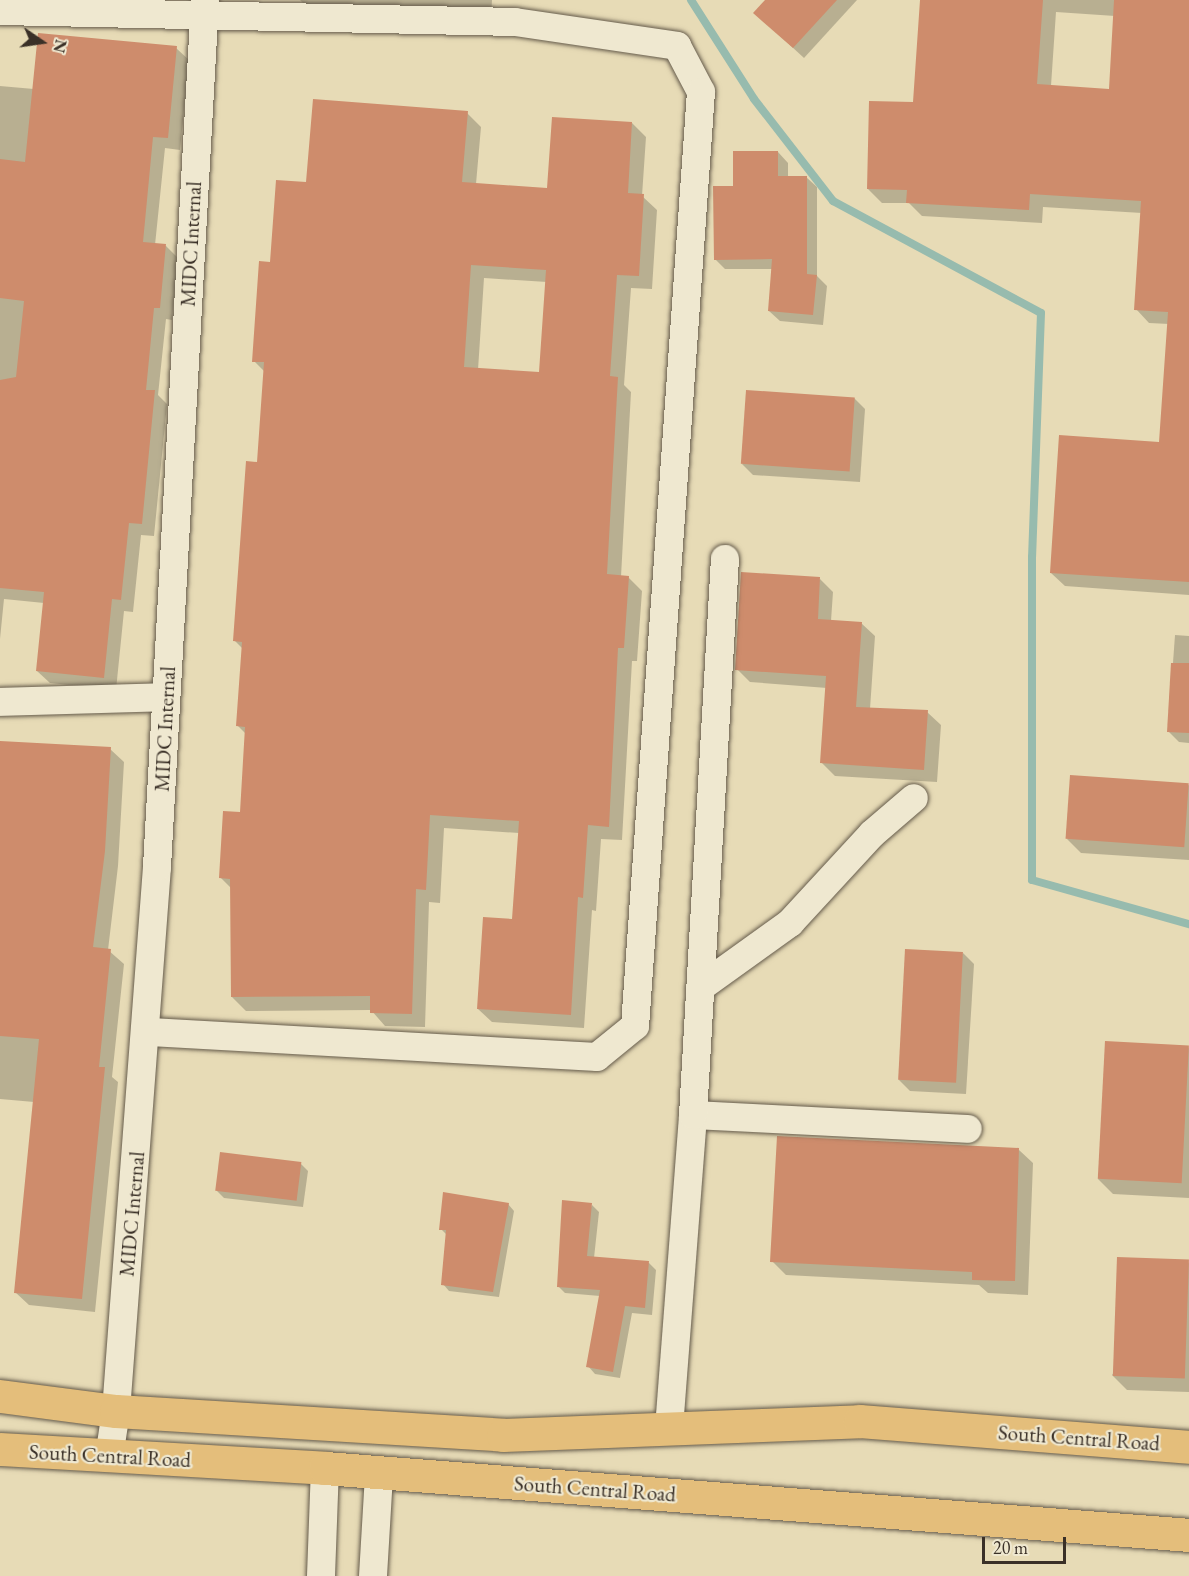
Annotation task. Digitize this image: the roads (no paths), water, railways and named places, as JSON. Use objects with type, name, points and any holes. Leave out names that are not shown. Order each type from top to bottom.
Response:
[{"type":"main road","name":"South Central Road","points":[[0,1396],[116,1411],[503,1435],[860,1421],[1189,1447]]},
{"type":"main road","name":"South Central Road","points":[[0,1449],[325,1468],[379,1474],[1189,1534]]},
{"type":"street","points":[[0,11],[204,8],[516,22],[676,46],[701,92],[635,1026],[597,1057],[146,1032]]},
{"type":"street","name":"MIDC Internal","points":[[109,1457],[116,1411],[146,1032],[204,8]]},
{"type":"street","points":[[669,1428],[693,1115],[725,559]]},
{"type":"street","points":[[0,702],[166,697]]},
{"type":"street","points":[[701,987],[790,923],[872,834],[914,798]]},
{"type":"street","points":[[693,1115],[968,1129]]},
{"type":"street","points":[[321,1576],[325,1468]]},
{"type":"street","points":[[373,1576],[379,1474]]},
{"type":"waterway","points":[[691,0],[754,99],[833,201],[1041,313],[1032,557],[1032,880],[1189,924]]}]
